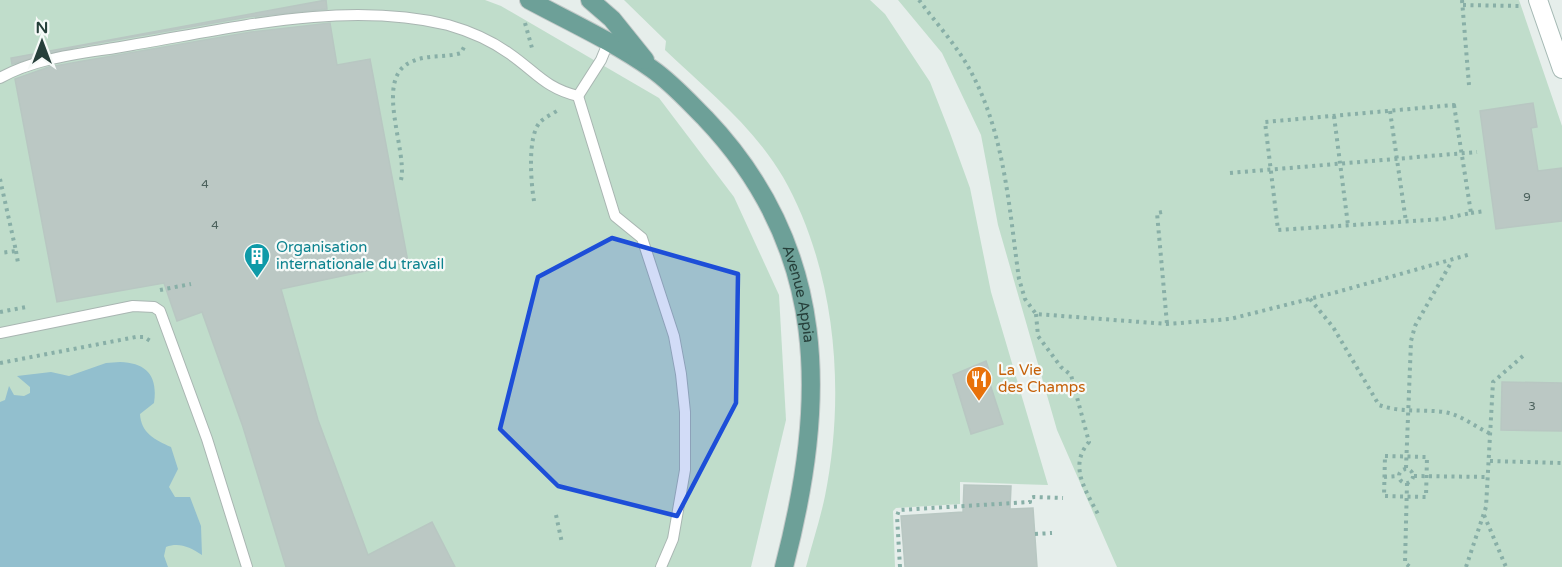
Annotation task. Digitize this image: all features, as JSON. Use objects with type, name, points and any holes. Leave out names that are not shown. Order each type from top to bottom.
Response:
[{"type":"main road","name":"Avenue Appia","points":[[529,0],[652,68]]},
{"type":"main road","name":"Avenue Appia","points":[[590,0],[612,19],[652,68],[682,94],[738,155],[775,213],[799,278],[810,351],[810,414],[800,496],[784,567]]},
{"type":"street","points":[[1532,3],[1561,63]]},
{"type":"lane","points":[[0,78],[27,67],[85,54],[270,21],[330,14],[427,19],[470,33],[509,53],[557,91],[578,96]]},
{"type":"lane","points":[[608,43],[601,60],[578,96],[615,216],[642,237],[674,336],[685,412],[685,470],[673,539],[661,567]]},
{"type":"lane","points":[[0,333],[133,306],[154,307],[160,311],[207,440],[247,567]]},
{"type":"path","points":[[919,0],[970,69],[986,105],[1000,147],[1019,279],[1025,299],[1036,314],[1038,336],[1061,368],[1071,375],[1089,442],[1080,452],[1079,467],[1083,486],[1099,516]]},
{"type":"path","points":[[1470,85],[1462,3],[1532,3]]},
{"type":"path","points":[[523,20],[534,59]]},
{"type":"path","points":[[401,180],[393,102],[394,85],[400,70],[407,63],[419,58],[461,53],[470,33]]},
{"type":"path","points":[[1471,213],[1454,105],[1265,122],[1278,230],[1442,219],[1485,211]]},
{"type":"path","points":[[1390,111],[1406,222]]},
{"type":"path","points":[[1334,116],[1348,225]]},
{"type":"path","points":[[534,201],[531,160],[539,123]]},
{"type":"path","points":[[1230,173],[1478,152]]},
{"type":"path","points":[[0,179],[18,263]]},
{"type":"path","points":[[1162,212],[1157,213],[1167,324]]},
{"type":"path","points":[[0,253],[16,251]]},
{"type":"path","points":[[1036,314],[1167,324],[1230,319],[1471,254]]},
{"type":"path","points":[[1406,468],[1411,341],[1415,326],[1452,260]]},
{"type":"path","points":[[1310,299],[1334,327],[1379,405],[1407,412],[1446,413],[1464,418],[1491,434]]},
{"type":"path","points":[[0,312],[36,305]]},
{"type":"path","points":[[0,363],[136,337],[148,339],[154,348]]},
{"type":"path","points":[[1466,567],[1484,514],[1489,477],[1493,382],[1523,356]]},
{"type":"path","points":[[1385,456],[1427,457],[1426,497],[1384,496],[1384,477],[1385,456]]},
{"type":"path","points":[[1490,461],[1562,463]]},
{"type":"path","points":[[1399,476],[1401,470],[1406,468],[1413,471],[1414,476]]},
{"type":"path","points":[[1384,477],[1399,476]]},
{"type":"path","points":[[1399,476],[1403,482],[1407,483]]},
{"type":"path","points":[[1410,567],[1405,563],[1404,546],[1407,483],[1414,476],[1489,477]]},
{"type":"path","points":[[900,567],[897,516],[899,510],[1029,502],[1034,496],[1063,498]]},
{"type":"path","points":[[1484,514],[1505,567]]},
{"type":"path","points":[[556,515],[562,543]]},
{"type":"path","points":[[1035,534],[1052,533]]},
{"type":"highlighted area","points":[[612,238],[738,274],[736,403],[677,516],[558,486],[500,429],[538,277]]},
{"type":"green space","points":[[0,0],[485,0],[501,6],[659,98],[734,197],[779,295],[786,420],[751,567],[0,567]]},
{"type":"green space","points":[[624,0],[870,0],[885,14],[930,82],[970,188],[991,292],[1048,485],[960,482],[960,504],[896,508],[893,511],[895,567],[806,567],[825,496],[835,415],[832,332],[815,251],[801,213],[771,159],[744,125],[665,50],[666,41]]},
{"type":"green space","points":[[898,0],[1519,0],[1562,126],[1562,567],[1117,567],[1057,430],[998,225],[981,135],[942,53]]},
{"type":"water","points":[[120,362],[144,368],[152,378],[154,403],[140,414],[141,421],[150,435],[171,447],[178,469],[169,487],[175,497],[190,497],[201,526],[202,555],[189,548],[175,545],[166,547],[164,556],[168,567],[0,567],[0,402],[5,400],[9,386],[14,395],[24,396],[30,393],[30,387],[17,376],[51,372],[69,376],[106,363]]},
{"type":"building","points":[[326,0],[327,9],[248,17],[81,46],[12,64],[11,58]]},
{"type":"building","name":"Organisation internationale du travail","points":[[330,23],[337,65],[370,59],[408,262],[281,289],[318,420],[368,555],[432,522],[455,567],[286,567],[243,427],[202,312],[177,321],[164,283],[57,302],[15,79],[49,67],[251,32]]},
{"type":"building","points":[[1533,103],[1537,127],[1531,128],[1538,171],[1562,168],[1562,221],[1496,229],[1480,111]]},
{"type":"building","name":"La Vie des Champs","points":[[986,361],[992,379],[989,381],[1003,424],[971,434],[953,375]]},
{"type":"building","points":[[1502,382],[1562,383],[1562,431],[1501,430]]},
{"type":"building","points":[[964,485],[1011,486],[1010,509],[1033,508],[1037,567],[905,567],[901,516],[963,512]]},
{"type":"place","name":"Organisation internationale du travail","points":[[257,279]]},
{"type":"place","name":"La Vie des Champs","points":[[979,402]]}]
